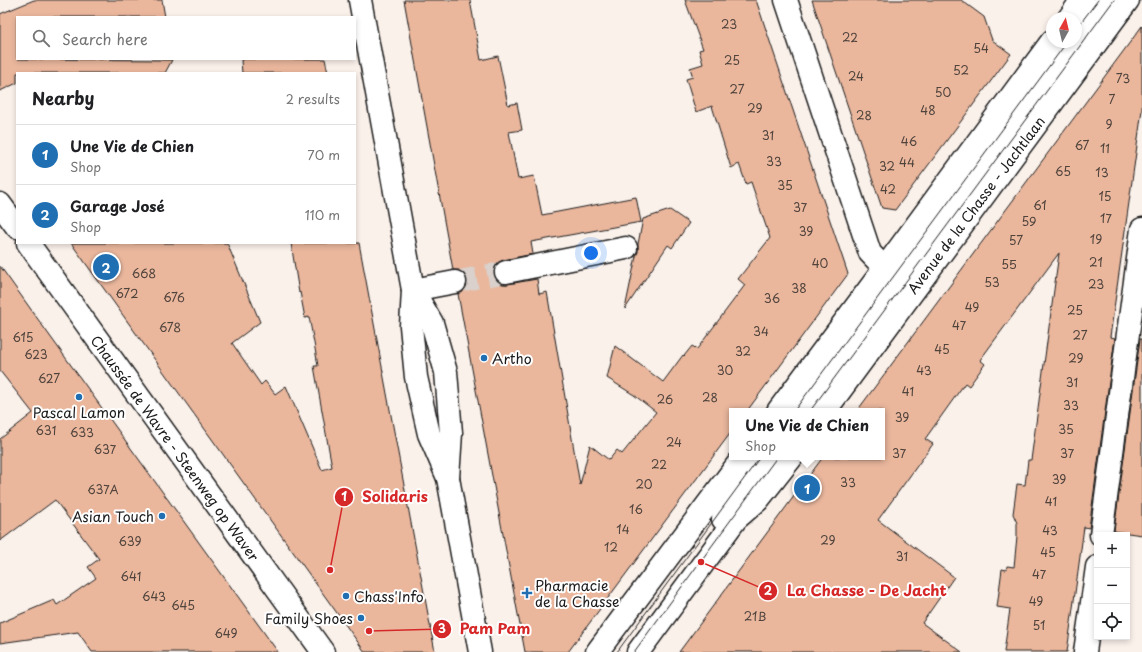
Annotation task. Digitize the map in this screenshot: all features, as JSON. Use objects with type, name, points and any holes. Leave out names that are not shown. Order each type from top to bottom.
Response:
[{"type":"street","points":[[360,0],[413,290],[411,326],[416,376],[429,434],[448,478],[480,652]]},
{"type":"street","points":[[786,0],[870,253],[898,282]]},
{"type":"street","points":[[1073,12],[1082,0]]},
{"type":"street","name":"Avenue de la Chasse - Jachtlaan","points":[[1082,32],[1106,0]]},
{"type":"street","name":"Avenue de la Chasse - Jachtlaan","points":[[781,408],[898,282],[1128,0]]},
{"type":"street","name":"Avenue de la Chasse - Jachtlaan","points":[[827,408],[898,282],[1048,48]]},
{"type":"street","name":"Avenue de la Chasse - Jachtlaan","points":[[804,408],[1070,48]]},
{"type":"street","points":[[0,204],[16,226]]},
{"type":"street","points":[[1101,532],[1142,229]]},
{"type":"street","name":"Chaussée de Wavre - Steenweg op Waver","points":[[29,244],[322,652]]},
{"type":"street","points":[[506,272],[626,248]]},
{"type":"street","points":[[413,290],[455,282]]},
{"type":"street","points":[[413,290],[432,323],[446,372],[451,433],[448,478]]},
{"type":"street","points":[[597,652],[741,460]]},
{"type":"street","points":[[625,652],[766,460]]},
{"type":"street","points":[[638,652],[736,519],[758,500],[790,460]]},
{"type":"street","points":[[736,519],[740,495]]},
{"type":"street","points":[[1085,652],[1097,568]]},
{"type":"building","points":[[34,0],[162,0],[165,16],[16,16],[16,60],[172,60],[166,72],[16,72],[16,83],[0,91],[0,14]]},
{"type":"building","points":[[404,0],[470,0],[481,60],[498,56],[508,105],[517,103],[522,130],[509,132],[518,179],[534,176],[542,215],[636,197],[641,222],[531,242],[533,254],[503,260],[497,263],[494,268],[496,280],[502,284],[537,279],[539,294],[547,292],[580,485],[590,445],[609,460],[617,450],[622,454],[656,412],[634,395],[607,378],[615,346],[663,382],[683,355],[684,356],[692,346],[697,349],[745,285],[738,279],[770,238],[751,182],[746,184],[739,164],[731,168],[712,106],[696,112],[686,79],[693,77],[690,68],[703,64],[699,50],[703,49],[685,0],[756,0],[848,274],[749,408],[729,408],[729,435],[568,652],[525,652],[458,294],[463,292],[467,286],[467,279],[459,270],[453,270]]},
{"type":"building","points":[[812,0],[961,0],[984,17],[992,40],[1011,54],[895,210],[882,208]]},
{"type":"building","points":[[1142,26],[1142,110],[1110,337],[1115,338],[1089,528],[1084,527],[1067,652],[1004,652],[1010,609],[997,607],[1002,569],[1006,570],[1007,566],[1014,567],[1017,523],[1013,514],[1017,484],[1025,485],[1028,460],[1031,460],[1059,253],[980,360],[985,364],[969,386],[965,383],[925,439],[933,444],[878,520],[954,577],[922,623],[962,652],[679,652],[821,460],[885,460],[885,408],[859,408]]},
{"type":"building","points":[[241,60],[325,60],[328,72],[242,72]]},
{"type":"building","points":[[670,210],[689,223],[672,248],[668,245],[625,309],[638,252],[643,219]]},
{"type":"building","points":[[359,243],[435,652],[365,652],[72,244],[227,244],[260,322],[232,343],[261,385],[265,381],[275,394],[286,386],[322,470],[332,467],[314,366],[318,366],[314,343],[309,317],[305,318],[300,292],[299,293],[291,244]]},
{"type":"building","points":[[0,266],[278,652],[92,652],[78,632],[0,643],[0,623],[54,600],[57,605],[96,578],[88,567],[99,559],[55,500],[0,541],[0,439],[33,413],[0,371]]},
{"type":"building","points":[[1140,339],[1142,339],[1142,535],[1130,533],[1130,532],[1114,531]]},
{"type":"tunnel","points":[[455,282],[506,272]]},
{"type":"tram line","points":[[1082,21],[1098,0]]},
{"type":"tram line","points":[[812,408],[1114,0]]},
{"type":"tram line","points":[[796,408],[1063,48]]},
{"type":"tram line","points":[[617,652],[758,460]]},
{"type":"tram line","points":[[634,652],[775,460]]},
{"type":"place","name":"Garage José","points":[[106,267]]},
{"type":"place","name":"Artho","points":[[484,358]]},
{"type":"place","name":"Pascal Lamon","points":[[79,397]]},
{"type":"place","name":"Une Vie de Chien","points":[[807,488]]},
{"type":"place","name":"Asian Touch","points":[[162,516]]},
{"type":"place","name":"La Chasse - De Jacht","points":[[701,562]]},
{"type":"place","name":"Solidaris","points":[[330,570]]},
{"type":"place","name":"Pharmacie de la Chasse","points":[[527,593]]},
{"type":"place","name":"Chass'Info","points":[[346,596]]},
{"type":"place","name":"Family Shoes","points":[[361,618]]},
{"type":"place","name":"Pam Pam","points":[[369,631]]}]
